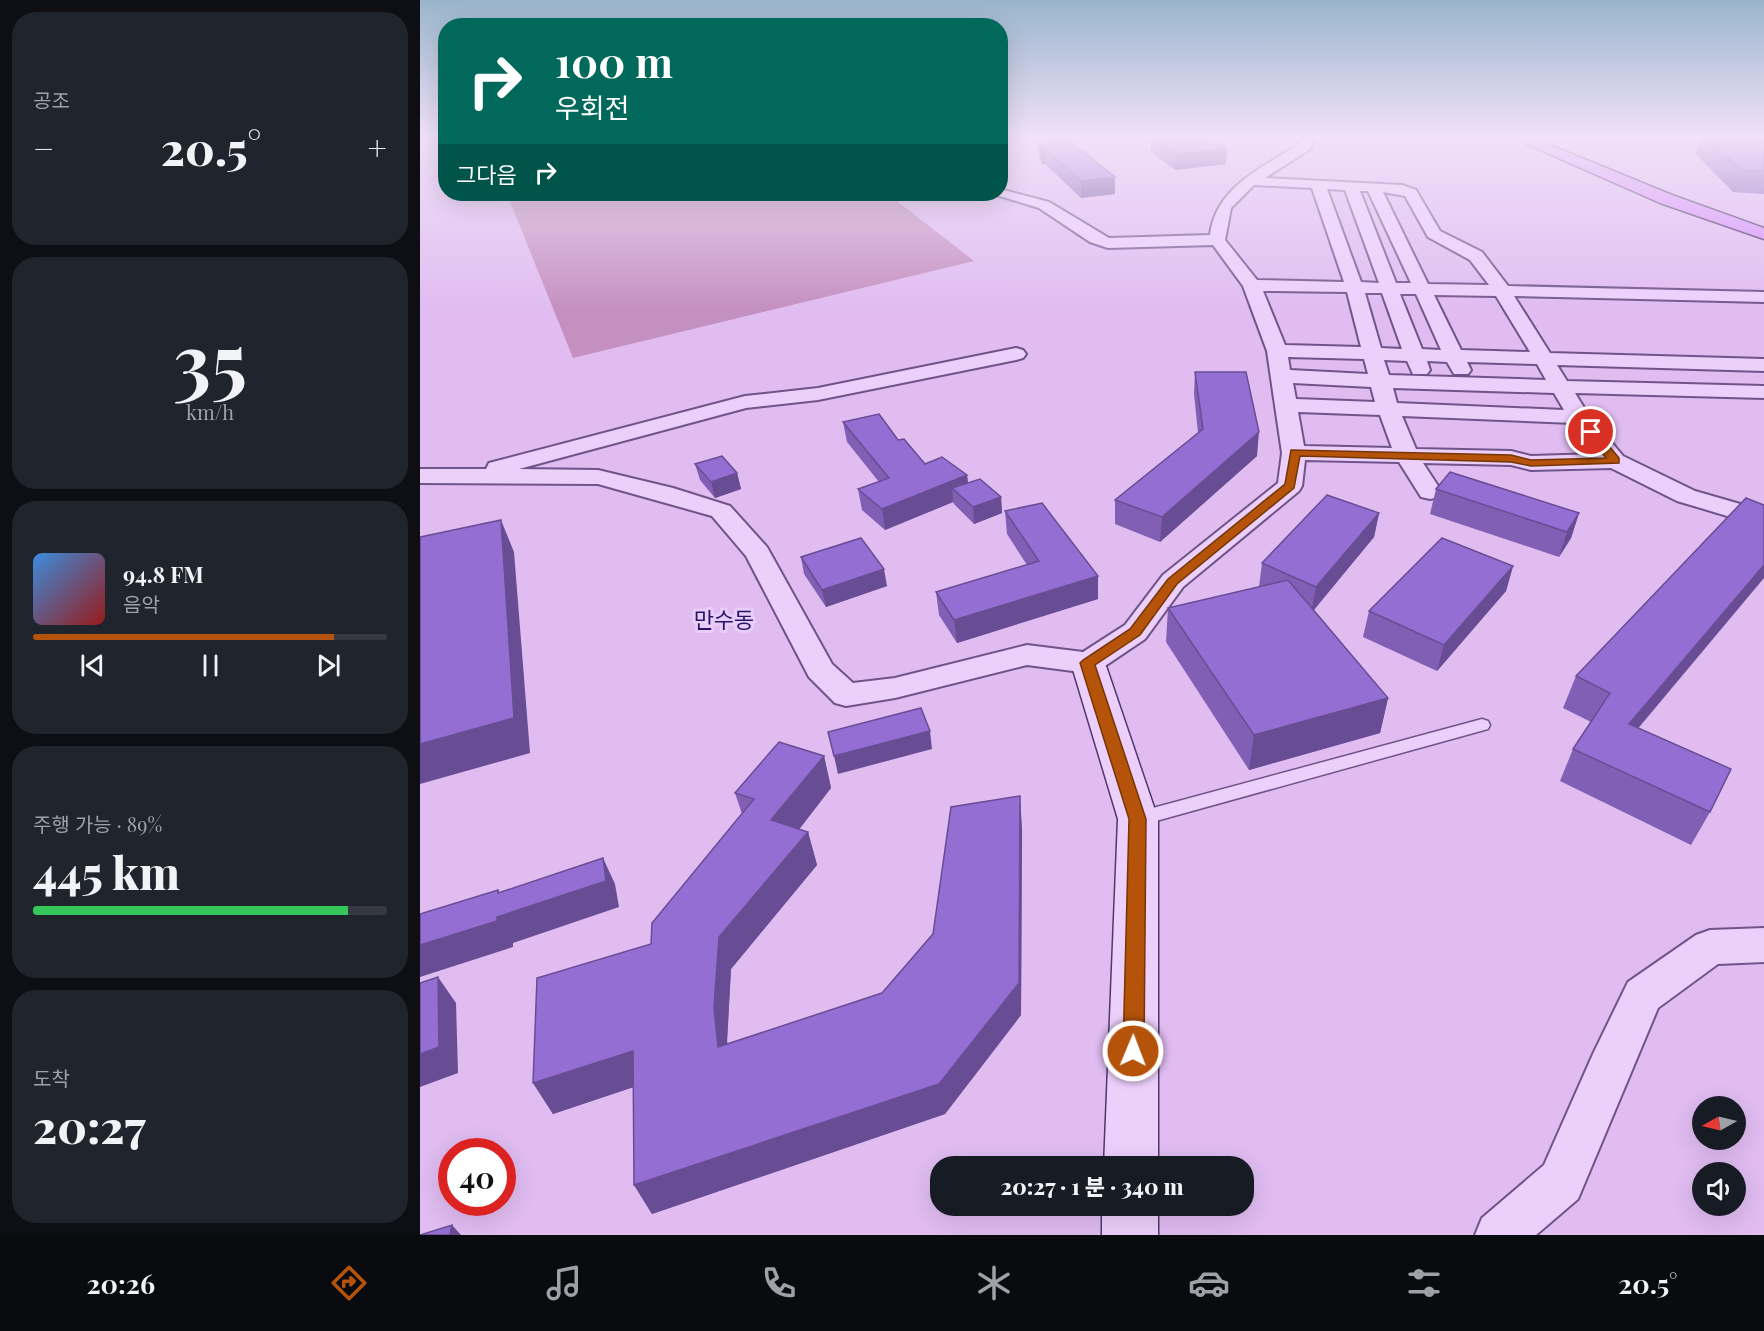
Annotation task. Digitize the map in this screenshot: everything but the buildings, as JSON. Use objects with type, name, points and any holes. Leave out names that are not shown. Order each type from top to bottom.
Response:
[{"type":"main road","points":[[1658,196],[1764,234]]},
{"type":"street","points":[[1008,196],[1044,205],[1096,239],[1108,243],[1217,240]]},
{"type":"street","points":[[420,476],[598,477],[664,493],[720,512],[758,553],[820,670],[846,695],[895,688],[1027,655],[1088,663],[1135,632],[1173,581],[1290,486],[1294,453],[1288,405],[1277,351],[1252,285],[1217,240],[1219,220],[1225,207],[1236,196]]},
{"type":"street","points":[[1322,196],[1354,286],[1388,409],[1407,456],[1430,492]]},
{"type":"street","points":[[1355,196],[1416,354],[1424,383],[1437,411]]},
{"type":"street","points":[[1377,196],[1423,287],[1480,413]]},
{"type":"street","points":[[1412,196],[1434,234],[1476,256],[1501,289],[1579,417],[1615,461],[1686,496],[1753,516],[1764,516]]},
{"type":"street","points":[[1252,285],[1390,286],[1764,297]]},
{"type":"street","points":[[1277,351],[1764,365]]},
{"type":"street","points":[[463,478],[745,402],[818,394],[947,370],[1016,354]]},
{"type":"street","points":[[1283,376],[1424,383],[1764,392]]},
{"type":"street","points":[[1288,405],[1579,417]]},
{"type":"street","points":[[1294,453],[1511,458],[1531,463],[1615,461]]},
{"type":"street","points":[[1088,663],[1138,819],[1131,1156]]},
{"type":"street","points":[[1499,1235],[1562,1182],[1608,1069],[1643,995],[1710,948],[1764,945]]},
{"type":"street","points":[[1130,1216],[1130,1235]]},
{"type":"lane","points":[[1138,819],[1482,725]]},
{"type":"shaded area","points":[[510,201],[897,201],[974,261],[573,358]]},
{"type":"district","name":"만수동","points":[[724,619]]},
{"type":"route","points":[[1133,1051],[1138,819],[1088,663],[1135,632],[1173,581],[1290,486],[1294,453],[1511,458],[1531,463],[1615,461],[1591,432]]}]
